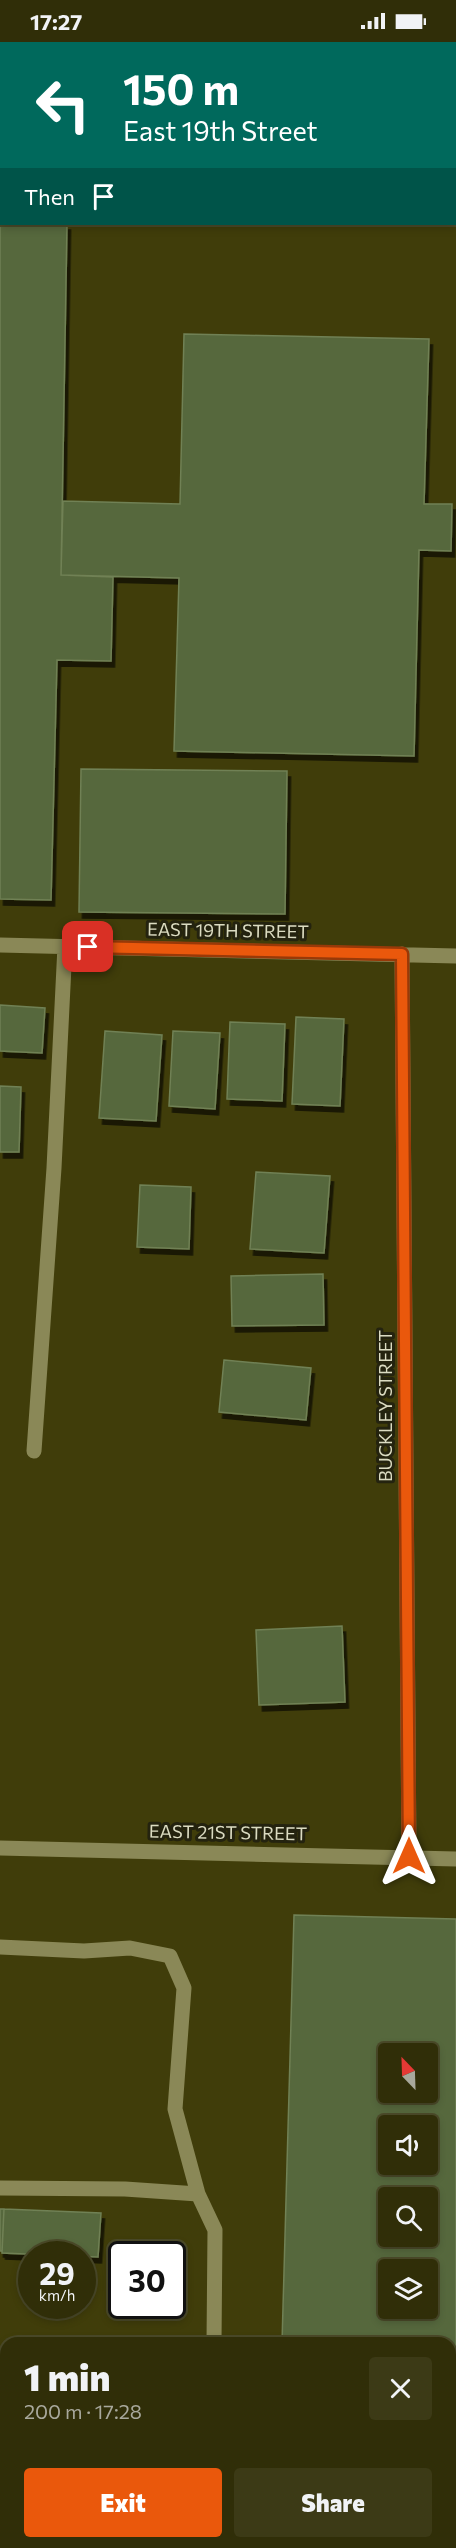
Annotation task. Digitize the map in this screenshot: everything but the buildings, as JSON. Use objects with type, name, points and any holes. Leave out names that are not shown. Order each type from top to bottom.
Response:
[{"type":"street","name":"EAST 19TH STREET","points":[[0,945],[456,956]]},
{"type":"street","points":[[34,1451],[54,1168],[65,946]]},
{"type":"street","name":"BUCKLEY STREET","points":[[402,954],[409,1856]]},
{"type":"street","name":"EAST 21ST STREET","points":[[0,1848],[409,1856],[456,1859]]},
{"type":"street","points":[[0,1947],[84,1951],[130,1948],[170,1956],[184,1988],[175,2109],[198,2194],[215,2230],[214,2337]]},
{"type":"street","points":[[0,2188],[125,2189],[198,2194]]},
{"type":"route","points":[[88,947],[402,954],[409,1856]]}]
